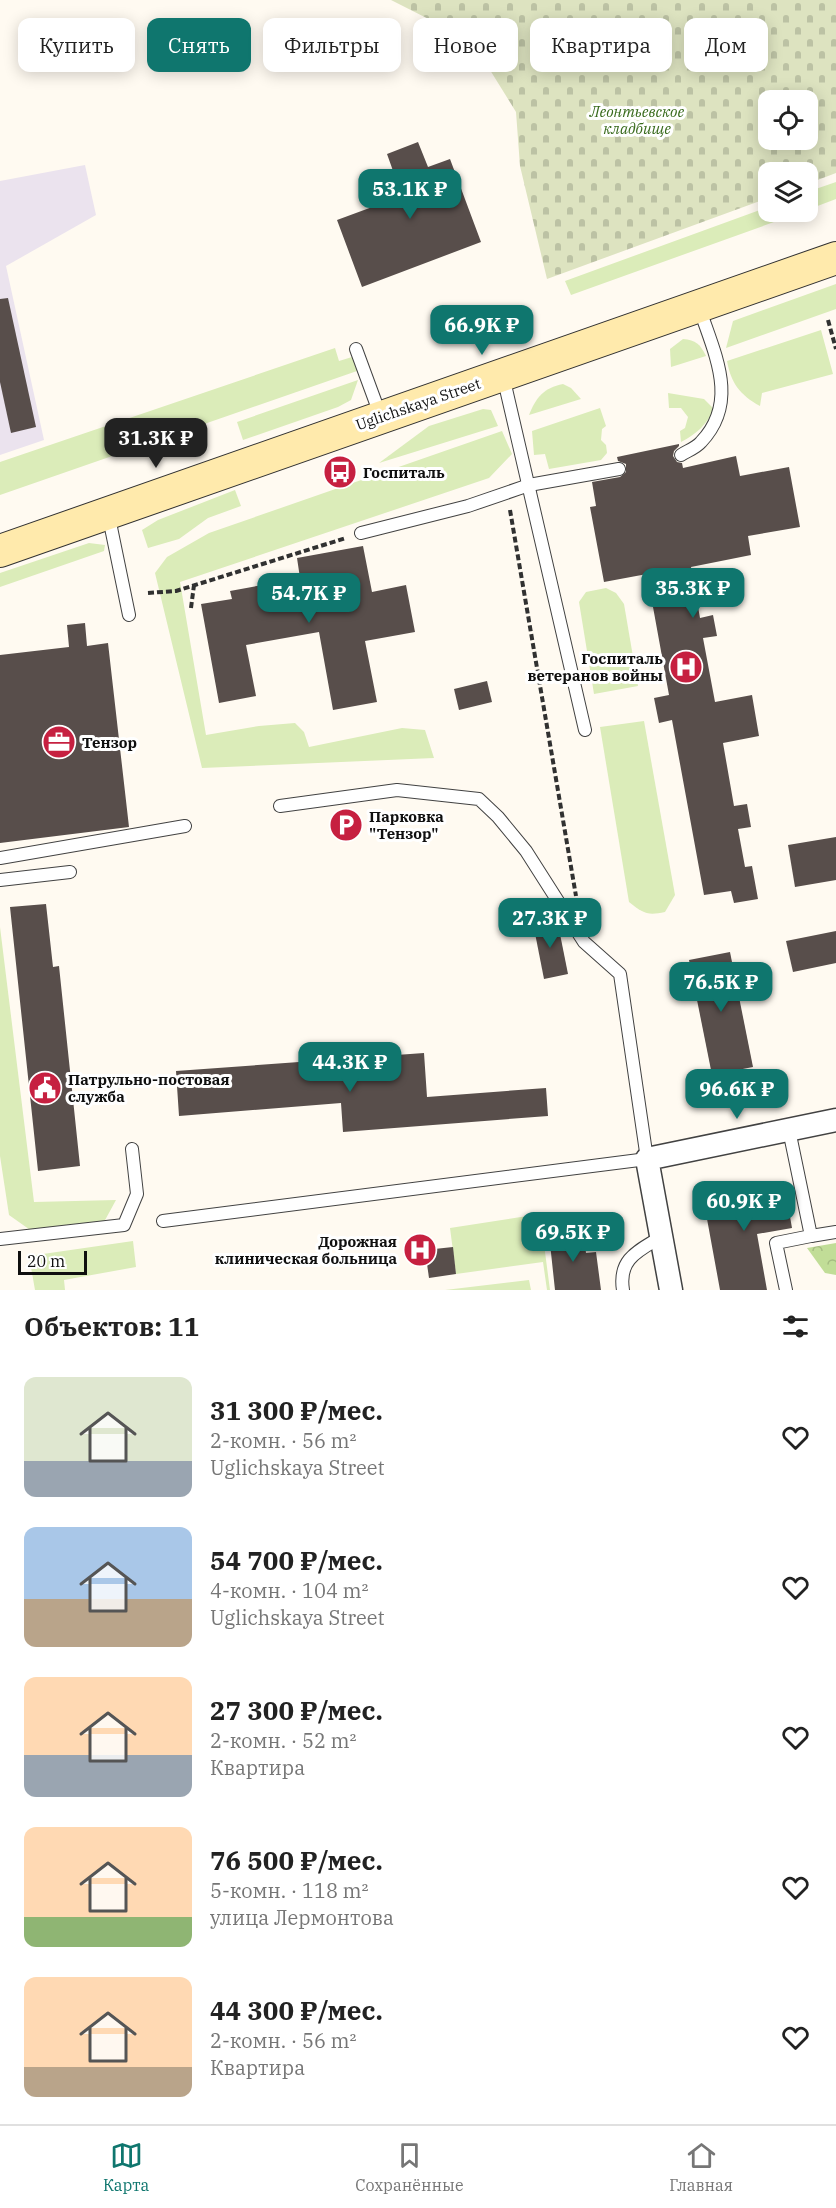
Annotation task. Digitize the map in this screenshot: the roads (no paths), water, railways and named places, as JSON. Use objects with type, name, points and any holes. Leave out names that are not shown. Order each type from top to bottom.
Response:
[{"type":"main road","name":"Uglichskaya Street","points":[[0,551],[836,258]]},
{"type":"street","points":[[671,1290],[647,1159],[836,1120]]},
{"type":"lane","points":[[681,455],[700,444],[719,417],[722,398],[721,379],[699,307]]},
{"type":"lane","points":[[356,349],[381,417]]},
{"type":"lane","points":[[503,375],[585,730]]},
{"type":"lane","points":[[361,533],[468,506],[529,485],[619,469]]},
{"type":"lane","points":[[108,513],[129,615]]},
{"type":"lane","points":[[163,1221],[647,1159],[620,974],[584,942],[526,851],[498,817],[479,799],[397,790],[280,806]]},
{"type":"lane","points":[[0,858],[185,826]]},
{"type":"lane","points":[[0,880],[70,872]]},
{"type":"lane","points":[[789,1130],[811,1236]]},
{"type":"lane","points":[[0,1239],[124,1225],[137,1194],[132,1149]]},
{"type":"lane","points":[[786,1290],[776,1243],[836,1232]]},
{"type":"lane","points":[[623,1290],[621,1276],[626,1263],[636,1252],[661,1237]]},
{"type":"place","name":"Госпиталь","points":[[340,472]]},
{"type":"place","name":"Госпиталь ветеранов войны","points":[[686,667]]},
{"type":"place","name":"Тензор","points":[[59,742]]},
{"type":"place","name":"Парковка \"Тензор\"","points":[[346,825]]},
{"type":"place","name":"Патрульно-постовая служба","points":[[45,1088]]},
{"type":"place","name":"Дорожная клиническая больница","points":[[420,1250]]},
{"type":"park label","name":"Леонтьевское кладбище","points":[[637,120]]}]
